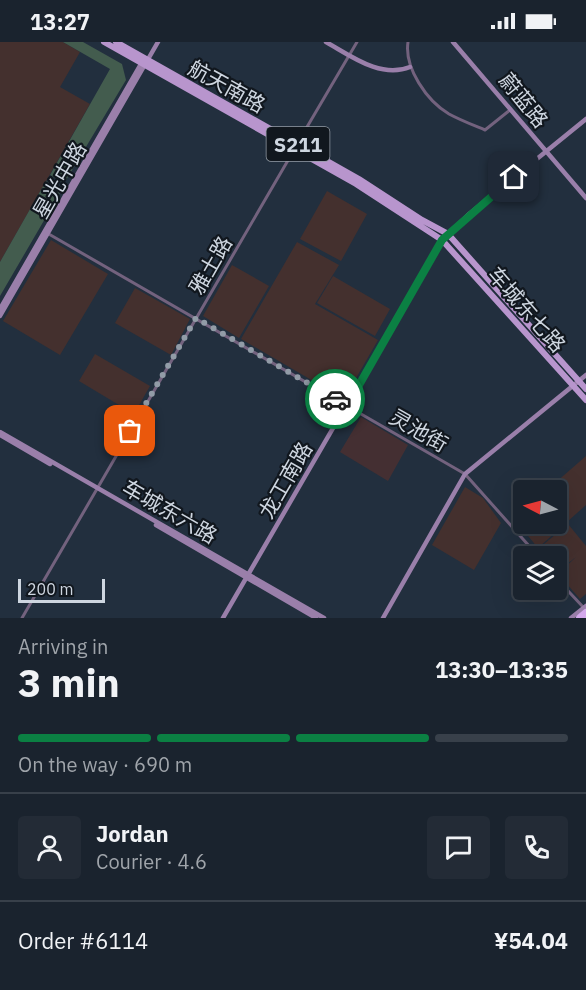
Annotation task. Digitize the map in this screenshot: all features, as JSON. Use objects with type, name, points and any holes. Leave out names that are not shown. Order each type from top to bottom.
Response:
[{"type":"highway","points":[[580,618],[585,609]]},
{"type":"main road","name":"S211","points":[[104,42],[144,62]]},
{"type":"main road","name":"S211","points":[[116,42],[144,62]]},
{"type":"main road","name":"航天南路","points":[[144,62],[448,234]]},
{"type":"main road","name":"航天南路","points":[[296,146],[442,240]]},
{"type":"main road","name":"车城东七路","points":[[448,234],[576,383],[586,400]]},
{"type":"main road","name":"车城东七路","points":[[442,240],[576,383],[586,389]]},
{"type":"street","name":"星光中路","points":[[0,316],[156,42]]},
{"type":"street","points":[[326,42],[375,68],[399,72],[410,67]]},
{"type":"street","name":"雅土路","points":[[22,618],[357,42]]},
{"type":"street","points":[[408,42],[410,67],[429,96],[447,113],[484,130],[510,110]]},
{"type":"street","name":"蔚蓝路","points":[[453,42],[586,198]]},
{"type":"street","name":"龙工南路","points":[[223,618],[442,240],[586,119]]},
{"type":"street","name":"星光中路","points":[[0,309],[46,233]]},
{"type":"street","name":"灵池街","points":[[46,233],[465,474],[529,546]]},
{"type":"street","points":[[383,618],[465,474],[586,375]]},
{"type":"street","name":"车城东六路","points":[[0,434],[316,618]]},
{"type":"street","name":"车城东六路","points":[[247,577],[324,618]]},
{"type":"street","points":[[567,590],[585,609],[571,618]]},
{"type":"shaded area","points":[[0,42],[63,42],[80,52],[60,87],[90,104],[0,262]]},
{"type":"shaded area","points":[[327,191],[367,214],[341,261],[300,239]]},
{"type":"shaded area","points":[[51,240],[108,274],[60,355],[3,321]]},
{"type":"shaded area","points":[[297,242],[339,265],[315,304],[378,340],[344,399],[241,339]]},
{"type":"shaded area","points":[[232,265],[269,286],[239,338],[203,316]]},
{"type":"shaded area","points":[[333,276],[390,309],[375,336],[317,303]]},
{"type":"shaded area","points":[[135,288],[190,319],[171,355],[115,323]]},
{"type":"shaded area","points":[[95,354],[150,386],[134,414],[79,381]]},
{"type":"shaded area","points":[[361,417],[408,445],[388,481],[340,452]]},
{"type":"shaded area","points":[[586,456],[586,505],[567,522],[567,480],[558,480]]},
{"type":"shaded area","points":[[465,487],[483,498],[501,523],[474,570],[432,545]]},
{"type":"shaded area","points":[[567,525],[586,546],[586,594],[580,599],[567,584],[567,566],[576,557],[567,564],[567,546],[542,546],[556,534],[567,534]]},
{"type":"shaded area","points":[[526,534],[554,534],[540,546],[536,546]]},
{"type":"green space","points":[[63,42],[83,42],[122,64],[126,80],[63,183],[50,175],[110,69]]},
{"type":"green space","points":[[46,181],[59,189],[60,193],[0,296],[0,262]]},
{"type":"way so far","points":[[130,431],[196,318],[335,399]]},
{"type":"route","points":[[335,399],[347,406],[442,240],[514,177]]}]
